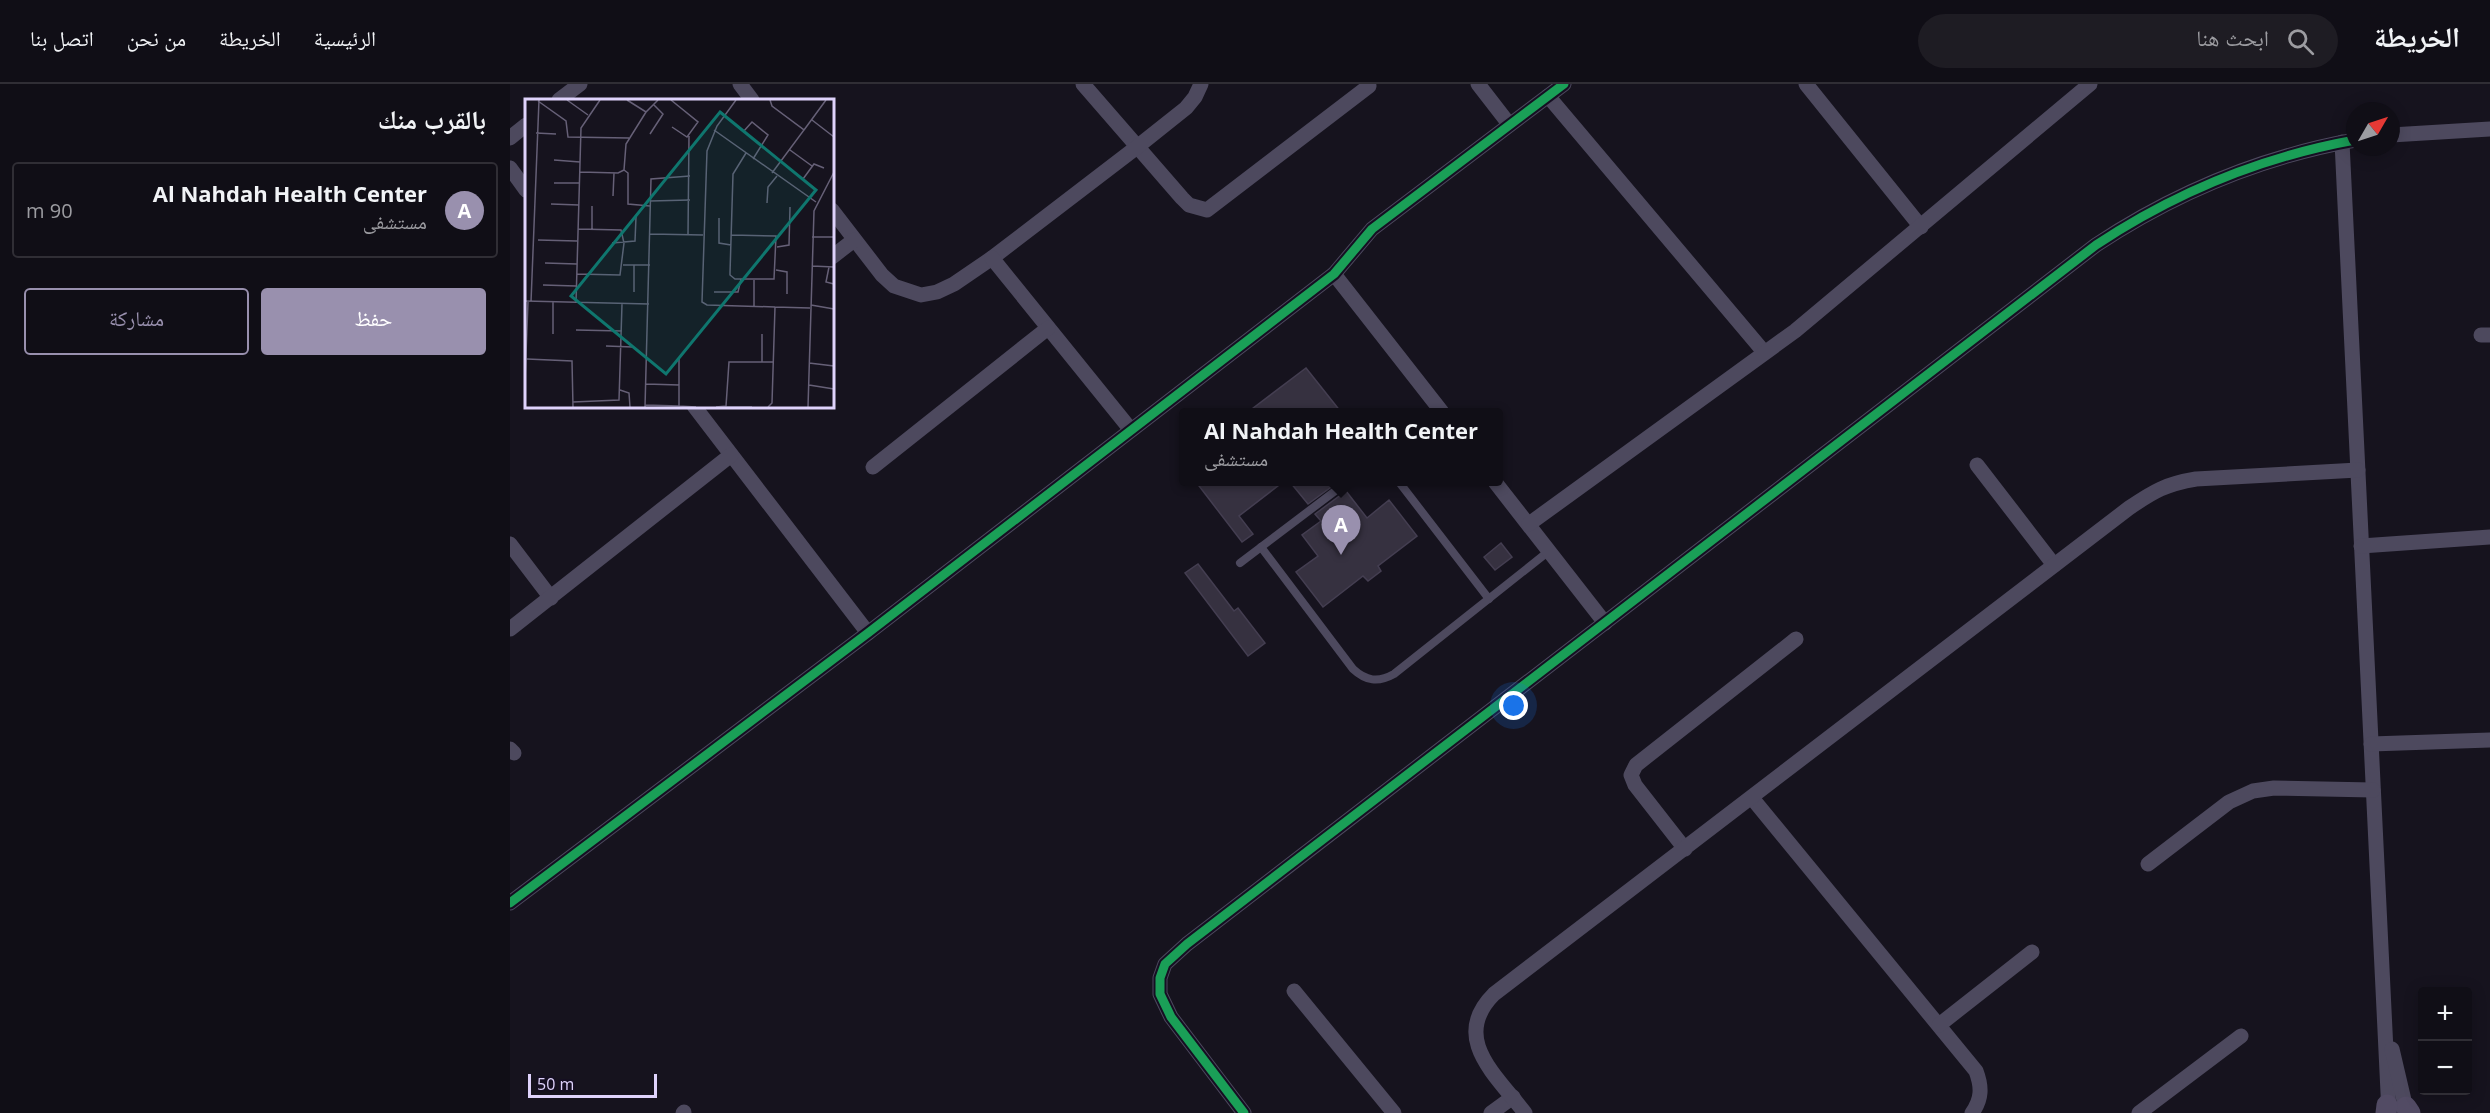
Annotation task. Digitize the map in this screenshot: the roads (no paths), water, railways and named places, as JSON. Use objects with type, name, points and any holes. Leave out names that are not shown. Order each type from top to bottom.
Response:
[{"type":"street","points":[[560,99],[580,84]]},
{"type":"street","points":[[740,84],[751,99]]},
{"type":"street","points":[[1083,84],[1189,206],[1207,210],[1370,86]]},
{"type":"street","points":[[834,213],[882,275],[894,286],[921,295],[937,292],[954,284],[992,258],[1137,147],[1186,108],[1195,97],[1201,84]]},
{"type":"street","points":[[1478,84],[1509,124]]},
{"type":"street","points":[[510,903],[868,633],[1334,274],[1372,229],[1564,84]]},
{"type":"street","points":[[1806,84],[1921,227]]},
{"type":"street","points":[[1529,525],[1794,331],[2090,84]]},
{"type":"street","points":[[1548,96],[1764,352]]},
{"type":"street","points":[[510,138],[525,126]]},
{"type":"street","points":[[2400,134],[2490,129]]},
{"type":"street","points":[[1244,1113],[1171,1017],[1160,994],[1165,964],[1187,944],[2096,244],[2165,202],[2241,169],[2346,142]]},
{"type":"street","points":[[2348,156],[2358,470],[2373,790],[2385,1020],[2398,1111]]},
{"type":"street","points":[[510,168],[525,189]]},
{"type":"street","points":[[834,255],[854,240]]},
{"type":"street","points":[[992,258],[1131,430]]},
{"type":"street","points":[[1334,274],[1437,408]]},
{"type":"street","points":[[873,467],[1048,328]]},
{"type":"street","points":[[696,408],[868,633]]},
{"type":"street","points":[[510,629],[731,455]]},
{"type":"street","points":[[1977,465],[2054,566]]},
{"type":"street","points":[[1525,1113],[1485,1060],[1476,1043],[1474,1031],[1476,1020],[1483,1005],[1494,994],[2129,508],[2170,483],[2196,479],[2358,470]]},
{"type":"street","points":[[1498,486],[1605,623]]},
{"type":"street","points":[[2361,546],[2490,537]]},
{"type":"street","points":[[510,544],[551,598]]},
{"type":"street","points":[[1685,849],[1635,785],[1631,776],[1636,765],[1796,639]]},
{"type":"street","points":[[2371,744],[2490,740]]},
{"type":"street","points":[[2148,864],[2229,802],[2253,791],[2274,788],[2373,790]]},
{"type":"street","points":[[1752,798],[1976,1071],[1981,1084],[1980,1095],[1972,1113]]},
{"type":"street","points":[[1938,1025],[2032,952]]},
{"type":"street","points":[[1294,991],[1394,1113]]},
{"type":"street","points":[[2139,1113],[2241,1036]]},
{"type":"street","points":[[1491,1113],[1513,1097]]},
{"type":"lane","points":[[1240,563],[1342,486]]},
{"type":"lane","points":[[1403,486],[1489,599]]},
{"type":"lane","points":[[1261,547],[1353,669],[1368,679],[1377,681],[1394,674],[1550,551]]},
{"type":"place","name":"Al Nahdah Health Center","points":[[1341,555]]}]
